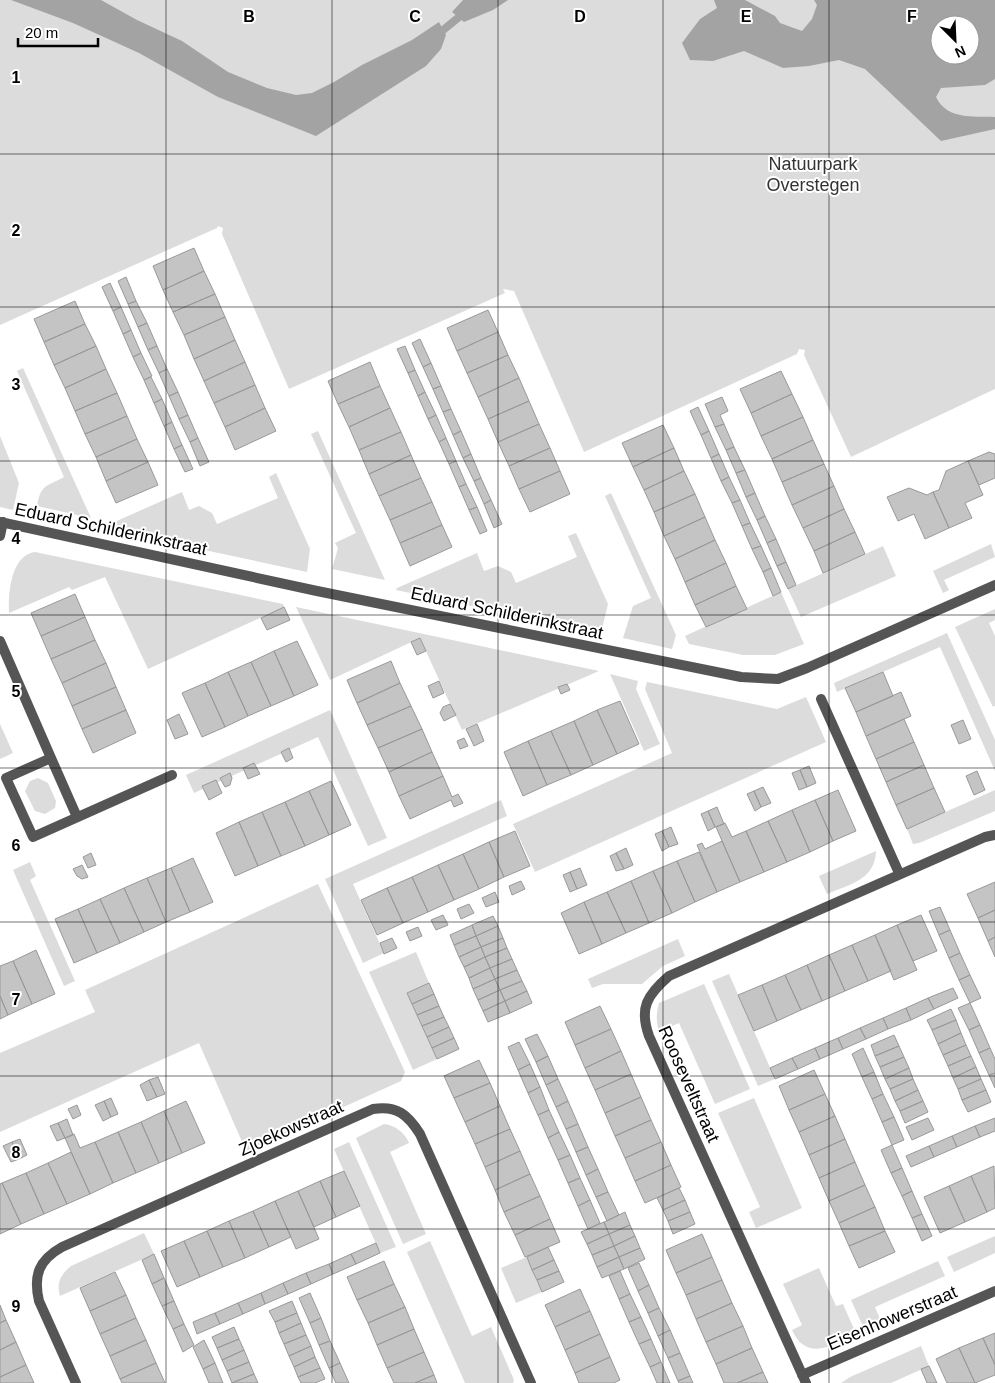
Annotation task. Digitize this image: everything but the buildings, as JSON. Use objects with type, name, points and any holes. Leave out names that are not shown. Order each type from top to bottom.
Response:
[{"type":"street","points":[[0,536],[1,522]]},
{"type":"street","name":"Eduard Schilderinkstraat","points":[[1,522],[317,591],[741,677],[778,679],[808,668],[995,585]]},
{"type":"street","points":[[0,641],[77,817]]},
{"type":"street","points":[[820,699],[899,873]]},
{"type":"street","points":[[51,758],[6,778],[33,836],[172,776]]},
{"type":"street","name":"Rooseveltstraat","points":[[804,1379],[649,1036],[643,1019],[646,1003],[656,987],[670,976],[899,873],[985,837],[995,835]]},
{"type":"street","name":"Zjoekowstraat","points":[[76,1383],[39,1301],[36,1276],[48,1257],[62,1247],[248,1164],[373,1109],[386,1107],[403,1114],[413,1123],[420,1134],[531,1383]]},
{"type":"street","name":"Eisenhowerstraat","points":[[804,1379],[995,1291]]},
{"type":"green space","name":"Natuurpark Overstegen","points":[[0,0],[995,0],[995,389],[851,457],[804,355],[805,350],[799,349],[797,354],[584,452],[514,291],[503,289],[505,293],[289,389],[222,234],[223,228],[218,226],[0,325]]},
{"type":"green space","points":[[23,368],[91,518],[37,506],[40,494],[45,487],[64,477],[17,371]]},
{"type":"green space","points":[[318,431],[385,580],[332,569],[338,548],[335,543],[356,533],[311,434]]},
{"type":"green space","points":[[0,436],[19,483],[13,510],[0,507]]},
{"type":"green space","points":[[276,473],[310,549],[307,572],[101,528],[182,492],[189,510],[199,506],[212,513],[217,524],[278,498],[269,477]]},
{"type":"green space","points":[[611,493],[676,635],[672,649],[623,638],[633,606],[651,598],[605,496]]},
{"type":"green space","points":[[576,533],[608,604],[601,633],[396,590],[477,553],[484,571],[498,566],[511,572],[516,583],[577,557],[568,536]]},
{"type":"green space","points":[[991,544],[995,557],[944,580],[949,590],[943,593],[933,571]]},
{"type":"green space","points":[[883,546],[896,576],[801,617],[788,589]]},
{"type":"green space","points":[[35,552],[283,604],[284,607],[148,669],[105,577],[72,590],[69,587],[9,613],[10,586],[16,567],[27,555]]},
{"type":"green space","points":[[781,592],[804,644],[775,655],[743,655],[689,644],[685,636]]},
{"type":"green space","points":[[296,607],[599,671],[462,730],[420,638],[330,680]]},
{"type":"green space","points":[[995,609],[995,620],[989,623],[995,636],[995,706],[993,707],[955,627]]},
{"type":"green space","points":[[947,633],[995,740],[995,771],[940,647],[837,692],[834,683]]},
{"type":"green space","points":[[610,674],[638,681],[636,689],[660,744],[644,751]]},
{"type":"green space","points":[[647,682],[777,709],[806,697],[826,742],[535,872],[513,824],[672,753],[645,689]]},
{"type":"green space","points":[[330,710],[387,838],[368,846],[318,737],[194,793],[186,775]]},
{"type":"green space","points":[[0,724],[13,753],[0,759]]},
{"type":"green space","points":[[38,778],[48,783],[56,801],[55,808],[45,814],[35,811],[25,791],[30,781]]},
{"type":"green space","points":[[995,790],[995,811],[913,844],[907,829]]},
{"type":"green space","points":[[501,800],[507,816],[353,884],[384,953],[363,963],[325,879]]},
{"type":"green space","points":[[876,851],[875,861],[866,875],[852,884],[827,894],[819,876]]},
{"type":"green space","points":[[30,862],[36,876],[30,880],[75,981],[64,986],[13,870]]},
{"type":"green space","points":[[318,884],[405,1072],[401,1081],[246,1151],[199,1043],[0,1132],[0,1053],[95,1012],[85,990]]},
{"type":"green space","points":[[678,939],[685,956],[663,966],[642,984],[603,984],[592,988],[588,979]]},
{"type":"green space","points":[[416,952],[429,983],[407,993],[437,1059],[413,1070],[369,972]]},
{"type":"green space","points":[[729,974],[775,1079],[758,1086],[712,981]]},
{"type":"green space","points":[[704,984],[750,1089],[715,1104],[679,1023],[659,1032],[657,1021],[659,1003]]},
{"type":"green space","points":[[754,1098],[802,1208],[756,1228],[749,1212],[760,1207],[718,1113]]},
{"type":"green space","points":[[384,1124],[399,1130],[409,1143],[390,1152],[426,1234],[403,1244],[356,1138]]},
{"type":"green space","points":[[349,1142],[396,1247],[380,1253],[334,1149]]},
{"type":"green space","points":[[144,1233],[154,1254],[60,1296],[60,1279],[71,1266]]},
{"type":"green space","points":[[995,1236],[995,1253],[954,1272],[947,1257]]},
{"type":"green space","points":[[430,1241],[472,1336],[491,1327],[514,1380],[513,1383],[465,1383],[407,1252]]},
{"type":"green space","points":[[527,1257],[542,1292],[516,1303],[501,1268]]},
{"type":"green space","points":[[938,1261],[945,1276],[875,1307],[883,1326],[866,1333],[851,1300]]},
{"type":"green space","points":[[819,1268],[836,1306],[843,1304],[857,1336],[830,1346],[812,1348],[805,1346],[798,1340],[792,1330],[802,1325],[783,1284]]},
{"type":"green space","points":[[921,1346],[929,1366],[891,1383],[841,1383],[850,1377]]},
{"type":"shaded area","points":[[11,0],[101,0],[137,20],[182,41],[228,72],[267,88],[296,95],[312,93],[334,82],[362,65],[412,40],[439,22],[446,35],[441,49],[426,66],[316,136],[218,97],[139,53],[73,23]]},
{"type":"shaded area","points":[[463,0],[508,0],[493,10],[464,22],[452,12]]},
{"type":"shaded area","points":[[714,0],[745,0],[775,16],[780,23],[802,31],[812,19],[817,5],[814,0],[995,0],[995,79],[985,85],[941,88],[936,97],[947,110],[954,113],[995,117],[995,129],[941,141],[865,69],[839,60],[809,66],[783,68],[744,51],[713,61],[690,60],[682,43],[700,19],[717,8]]},
{"type":"waterway","points":[[437,35],[480,0]]}]
